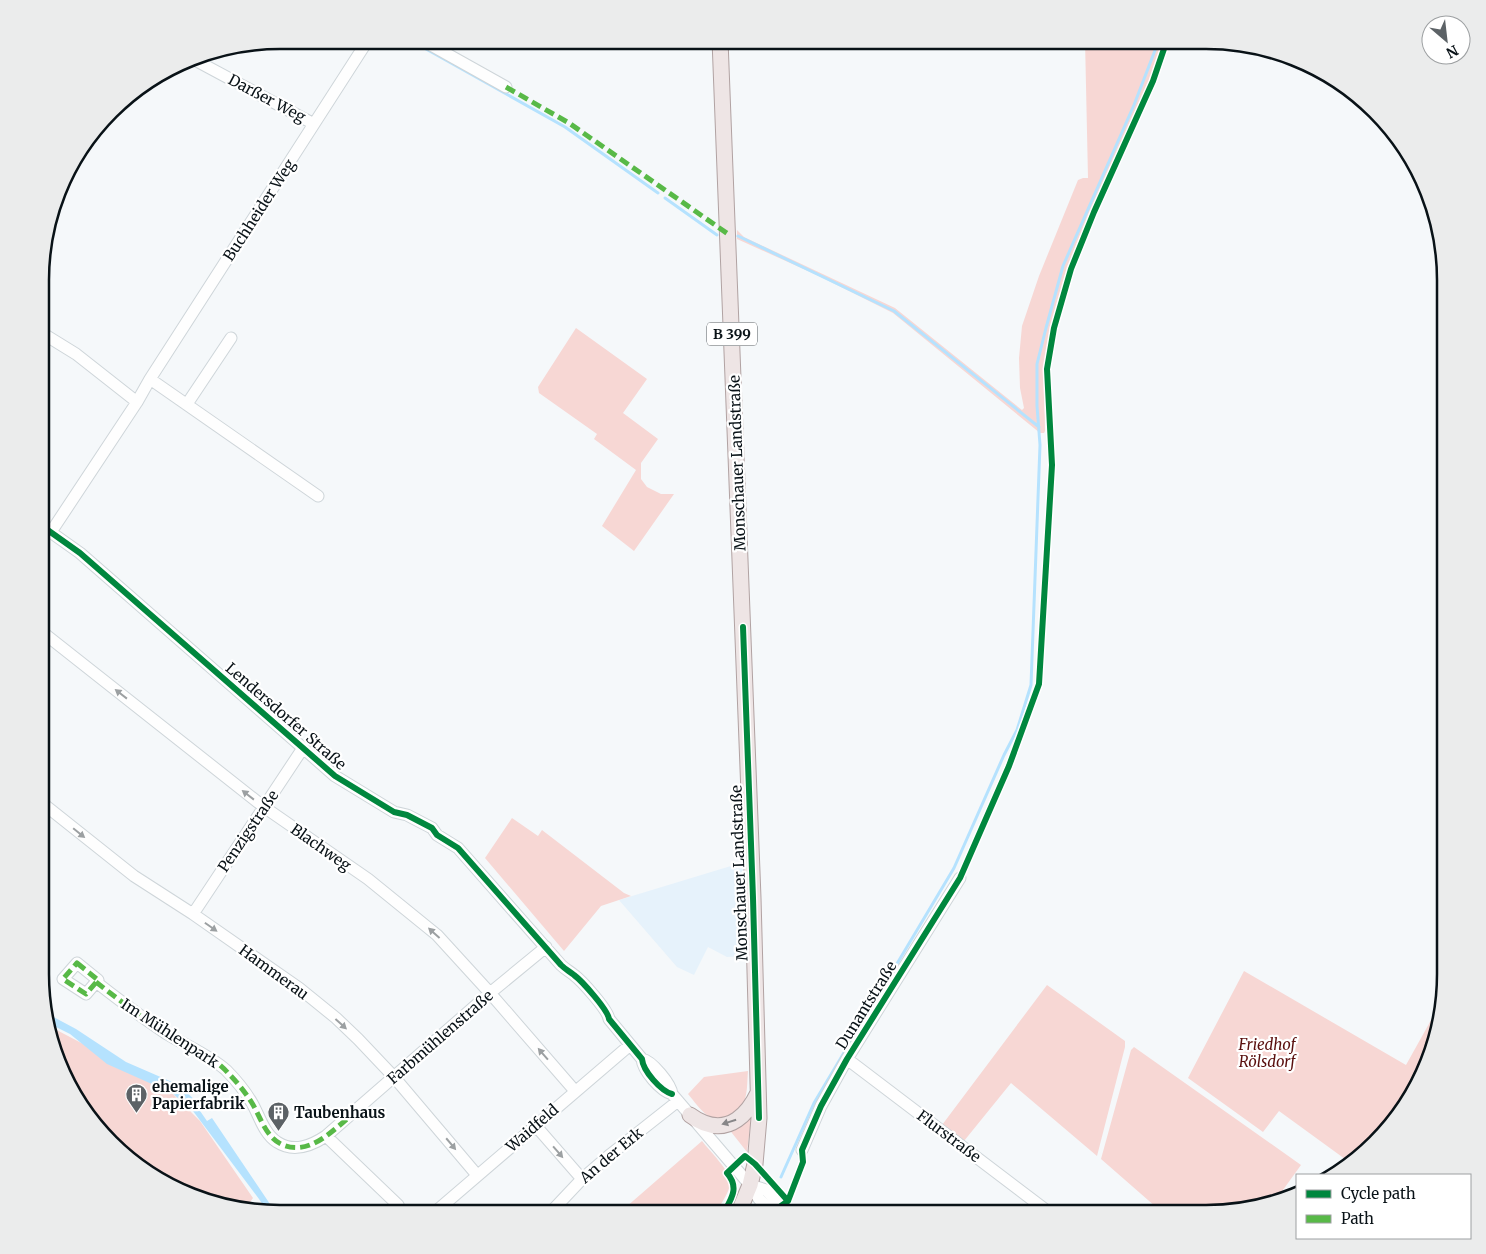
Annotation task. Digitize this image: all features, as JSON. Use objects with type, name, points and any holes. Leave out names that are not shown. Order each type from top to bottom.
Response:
[{"type":"main road","name":"Monschauer Landstraße","points":[[720,49],[753,884],[758,1118],[757,1148],[750,1186]]},
{"type":"main road","points":[[690,1115],[712,1125],[731,1123],[745,1114],[758,1093]]},
{"type":"main road","name":"B 399","points":[[742,1205],[750,1186]]},
{"type":"street","name":"Buchheider Weg","points":[[49,525],[137,402],[362,49]]},
{"type":"street","points":[[438,49],[506,87]]},
{"type":"street","name":"Darßer Weg","points":[[201,63],[314,124]]},
{"type":"street","points":[[49,337],[76,354],[137,402]]},
{"type":"street","points":[[186,404],[231,338]]},
{"type":"street","points":[[150,379],[318,496]]},
{"type":"street","name":"Lendersdorfer Straße","points":[[49,531],[80,553],[336,776],[394,812],[398,818],[430,834],[437,835],[458,848],[568,972],[574,974],[597,1000],[608,1014],[609,1019],[642,1059],[648,1060],[662,1076],[672,1088],[675,1097],[765,1205]]},
{"type":"street","name":"Blachweg","points":[[49,637],[264,807],[368,879],[437,935],[575,1091]]},
{"type":"street","name":"Penzigstraße","points":[[192,914],[303,748]]},
{"type":"street","name":"Hammerau","points":[[49,808],[134,876],[299,988],[358,1039],[394,1076],[477,1175]]},
{"type":"street","name":"Dunantstraße","points":[[802,1150],[821,1106],[847,1059],[960,878]]},
{"type":"street","name":"Farbmühlenstraße","points":[[326,1136],[546,946]]},
{"type":"street","name":"Im Mühlenpark","points":[[96,982],[147,1020],[213,1060],[226,1071],[240,1086],[269,1135],[276,1141],[284,1146],[295,1148],[311,1144],[326,1136]]},
{"type":"street","name":"Waidfeld","points":[[443,1205],[630,1044]]},
{"type":"street","name":"Flurstraße","points":[[847,1059],[1038,1205]]},
{"type":"street","name":"An der Erk","points":[[558,1205],[582,1180],[675,1097]]},
{"type":"street","points":[[535,1126],[582,1180]]},
{"type":"street","points":[[326,1136],[398,1205]]},
{"type":"street","points":[[750,1186],[766,1190],[781,1205]]},
{"type":"shaded area","points":[[744,862],[747,956],[727,957],[708,947],[694,975],[677,967],[619,900]]},
{"type":"green space","points":[[1085,49],[1161,49],[1151,80],[1068,269],[1051,327],[1044,369],[1044,433],[1040,433],[893,313],[819,276],[737,239],[737,230],[744,237],[895,308],[1022,410],[1024,408],[1020,388],[1019,358],[1022,326],[1039,276],[1078,180],[1088,178]]},
{"type":"green space","points":[[576,328],[647,379],[623,413],[658,439],[641,463],[641,479],[647,487],[661,494],[674,494],[634,551],[602,526],[636,470],[594,439],[597,434],[539,393],[538,387]]},
{"type":"green space","points":[[512,818],[538,836],[542,830],[624,893],[631,896],[601,906],[564,951],[485,858]]},
{"type":"green space","name":"Friedhof Rölsdorf","points":[[1244,971],[1406,1065],[1433,1016],[1420,1062],[1406,1090],[1370,1138],[1345,1159],[1279,1111],[1263,1132],[1188,1078]]},
{"type":"green space","points":[[1047,985],[1125,1041],[1097,1156],[1011,1083],[964,1141],[942,1125]]},
{"type":"green space","points":[[56,1030],[167,1088],[200,1121],[253,1198],[249,1203],[235,1201],[192,1188],[164,1174],[116,1138],[80,1090],[66,1062]]},
{"type":"green space","points":[[1134,1047],[1301,1165],[1281,1193],[1251,1201],[1221,1205],[1154,1205],[1101,1159],[1131,1050]]},
{"type":"green space","points":[[748,1071],[744,1102],[739,1110],[731,1116],[716,1118],[707,1115],[688,1094],[704,1077]]},
{"type":"green space","points":[[752,1111],[747,1152],[728,1128]]},
{"type":"green space","points":[[702,1141],[723,1166],[729,1177],[730,1185],[720,1205],[628,1205]]},
{"type":"water","points":[[53,1017],[76,1029],[126,1062],[179,1085],[201,1106],[198,1108],[207,1121],[212,1118],[271,1205],[263,1205],[193,1111],[172,1093],[107,1064],[70,1034],[55,1026]]},
{"type":"waterway","points":[[426,49],[565,127],[658,193]]},
{"type":"waterway","points":[[781,1177],[814,1103],[954,868],[1017,730],[1031,685],[1040,445],[1037,406],[1037,364],[1063,266],[1134,105],[1156,49]]},
{"type":"waterway","points":[[665,198],[717,235]]},
{"type":"waterway","points":[[738,236],[894,311],[1039,427]]},
{"type":"marked path","points":[[506,87],[569,123],[728,234]]},
{"type":"marked path","points":[[77,963],[98,980],[86,994],[63,979],[77,963]]},
{"type":"marked path","points":[[96,982],[167,1034],[207,1056],[222,1067],[247,1095],[264,1127],[277,1142],[292,1147],[309,1145],[318,1141],[347,1119]]},
{"type":"cycle path","points":[[782,1205],[788,1201],[803,1162],[802,1150],[821,1106],[847,1059],[960,878],[1009,766],[1039,684],[1052,465],[1047,369],[1054,328],[1071,269],[1094,212],[1153,81],[1164,49]]},
{"type":"cycle path","points":[[49,531],[80,553],[335,776],[394,812],[407,815],[432,828],[437,835],[458,848],[561,965],[578,978],[588,989],[600,1003],[609,1019],[642,1059],[653,1080],[672,1094]]},
{"type":"cycle path","points":[[743,627],[759,1118]]},
{"type":"cycle path","points":[[728,1205],[734,1189],[731,1178],[727,1173],[745,1156],[755,1164],[788,1201]]},
{"type":"place","name":"ehemalige Papierfabrik","points":[[136,1114]]},
{"type":"place","name":"Taubenhaus","points":[[278,1131]]}]
